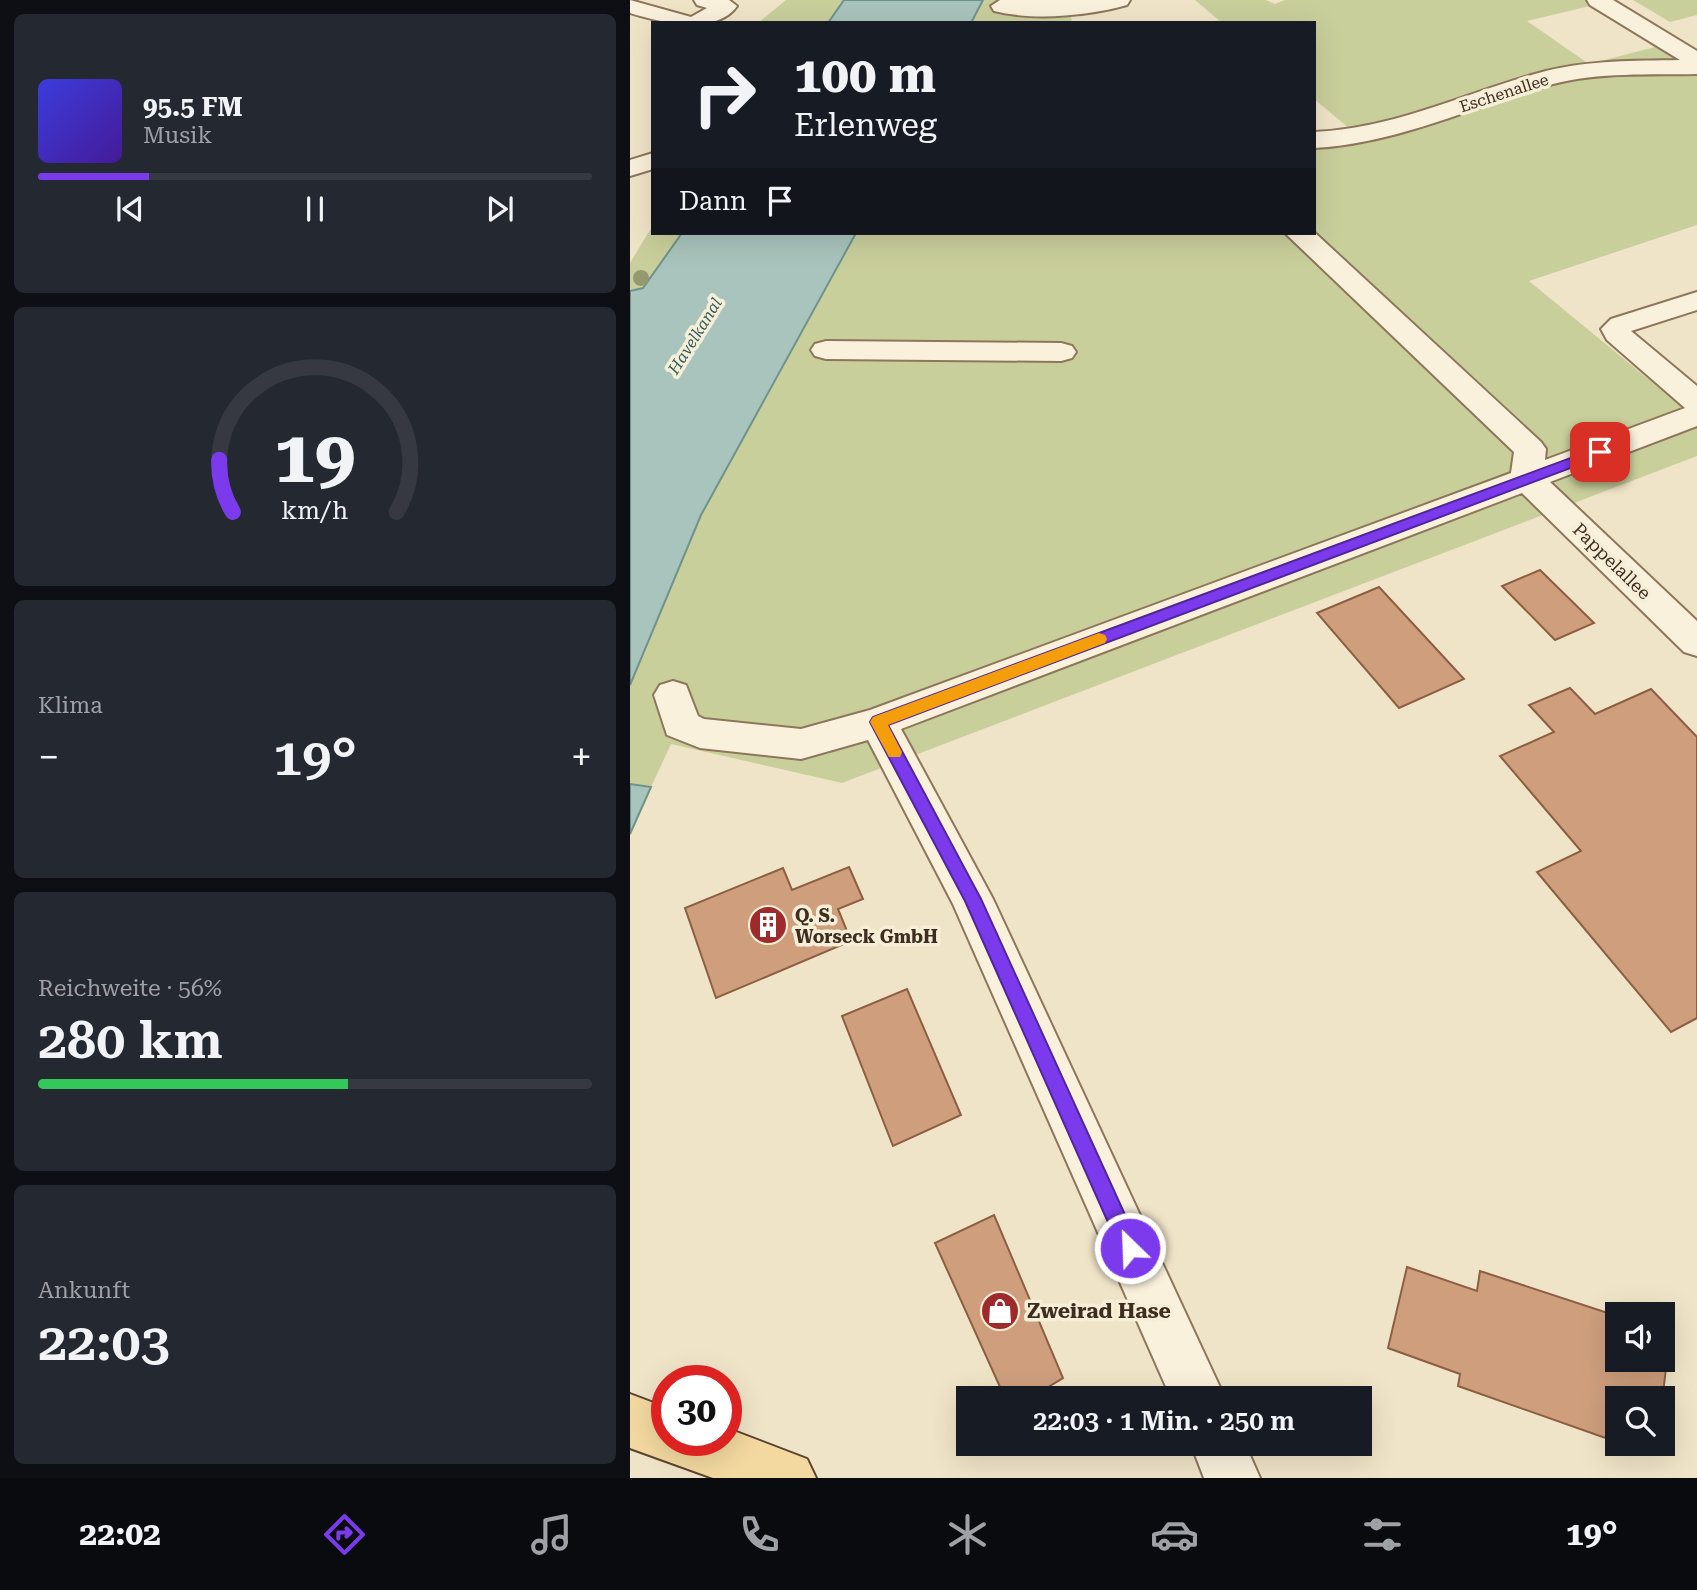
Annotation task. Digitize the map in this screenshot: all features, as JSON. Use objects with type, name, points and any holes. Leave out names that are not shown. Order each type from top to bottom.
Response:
[{"type":"main road","points":[[630,1421],[651,1428]]},
{"type":"main road","points":[[727,1456],[788,1478]]},
{"type":"street","points":[[700,21],[726,6],[705,0]]},
{"type":"street","points":[[1002,6],[1072,8],[1105,5],[1119,0]]},
{"type":"street","points":[[1598,0],[1697,61]]},
{"type":"street","points":[[630,6],[679,21]]},
{"type":"street","name":"Eschenallee","points":[[1316,140],[1336,139],[1435,116],[1551,77],[1623,68],[1697,67]]},
{"type":"street","points":[[630,168],[651,162]]},
{"type":"street","points":[[1301,235],[1530,449],[1527,479]]},
{"type":"street","points":[[1697,301],[1621,325],[1616,329],[1617,334],[1697,402]]},
{"type":"street","points":[[826,350],[1061,352]]},
{"type":"street","points":[[673,695],[681,725],[700,733],[801,744],[878,722],[1697,415]]},
{"type":"street","name":"Pappelallee","points":[[1527,479],[1697,643]]},
{"type":"street","points":[[878,722],[972,899],[1193,1386]]},
{"type":"street","points":[[1223,1456],[1232,1478]]},
{"type":"green space","points":[[786,0],[844,0],[829,21],[760,21]]},
{"type":"green space","points":[[983,0],[1106,0],[1078,2],[1071,16],[1072,21],[972,21]]},
{"type":"green space","points":[[1195,0],[1266,0],[1275,4],[1285,0],[1616,0],[1697,49],[1697,225],[1529,281],[1697,419],[1697,456],[842,783],[671,744],[651,787],[630,784],[630,685],[701,515],[855,235],[1316,235],[1316,132],[1350,129],[1316,101],[1316,21],[1220,21]],"holes":[[[1590,6],[1655,47],[1589,64],[1527,21]]]},
{"type":"green space","points":[[1633,0],[1697,0],[1697,15],[1670,22]]},
{"type":"green space","points":[[651,228],[651,235],[681,235],[643,288],[630,291],[630,263]]},
{"type":"water","points":[[844,0],[983,0],[972,21],[829,21]]},
{"type":"water","name":"Havelkanal","points":[[681,235],[855,235],[701,515],[630,685],[630,291],[643,288]]},
{"type":"water","points":[[630,784],[651,787],[630,834]]},
{"type":"building","points":[[1540,570],[1594,623],[1555,640],[1502,586]]},
{"type":"building","points":[[1379,587],[1464,679],[1399,708],[1317,613]]},
{"type":"building","points":[[1570,688],[1595,714],[1651,689],[1697,737],[1697,1018],[1671,1032],[1537,872],[1581,851],[1500,756],[1554,732],[1529,705]]},
{"type":"building","name":"Q. S. Worseck GmbH","points":[[849,867],[863,899],[838,909],[851,941],[716,998],[685,908],[783,868],[792,890]]},
{"type":"building","points":[[907,989],[961,1115],[893,1146],[842,1016]]},
{"type":"building","name":"Zweirad Hase","points":[[994,1215],[1063,1378],[1050,1386],[1000,1386],[935,1243]]},
{"type":"building","points":[[1407,1267],[1477,1291],[1480,1271],[1605,1312],[1605,1372],[1666,1372],[1664,1386],[1605,1386],[1605,1438],[1458,1386],[1460,1374],[1388,1348]]},
{"type":"slow traffic","points":[[894,752],[878,722],[1099,639]]},
{"type":"place","name":"Q. S. Worseck GmbH","points":[[768,925]]},
{"type":"place","name":"Zweirad Hase","points":[[1000,1311]]},
{"type":"route","points":[[1130,1248],[972,899],[878,722],[1600,452]]}]
